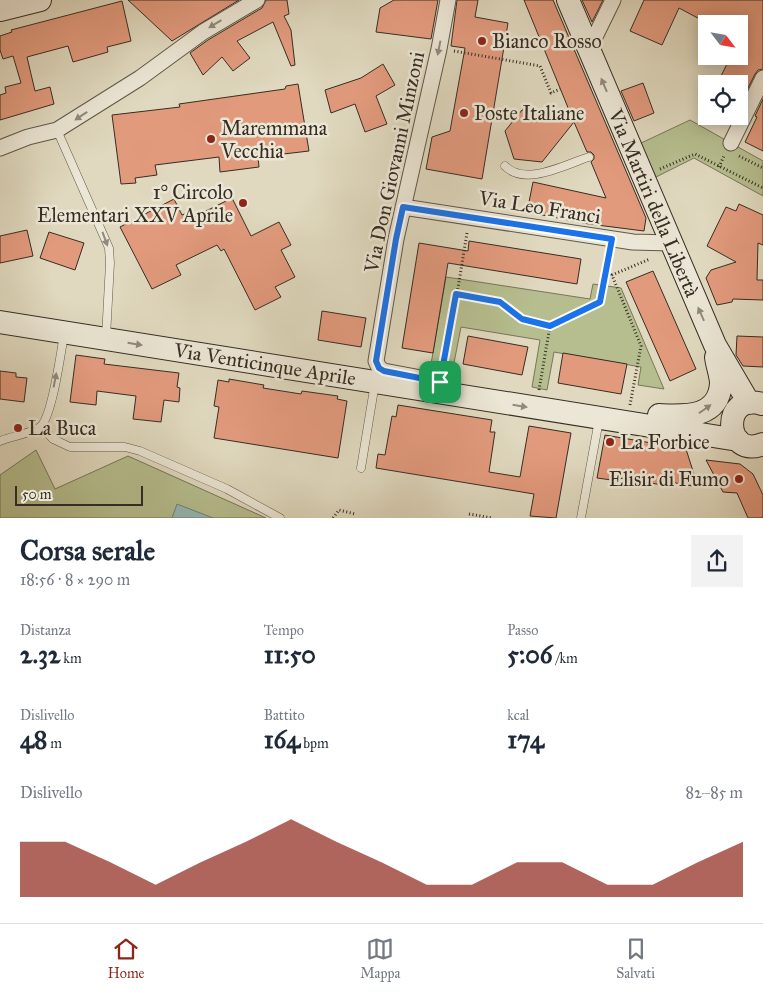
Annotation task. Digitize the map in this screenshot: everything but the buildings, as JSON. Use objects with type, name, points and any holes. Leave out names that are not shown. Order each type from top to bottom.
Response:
[{"type":"main road","points":[[0,10],[40,0]]},
{"type":"main road","name":"Via Martiri della Libertà","points":[[568,0],[589,49],[664,243],[715,345],[756,404]]},
{"type":"main road","name":"Via Venticinque Aprile","points":[[0,322],[488,400],[756,446]]},
{"type":"main road","points":[[603,419],[628,414],[683,416],[694,415],[705,410],[717,396],[721,384],[715,345]]},
{"type":"main road","name":"Via Martiri della Libertà","points":[[756,404],[742,405],[734,415],[732,428],[756,446]]},
{"type":"street","points":[[0,148],[28,137],[57,130],[140,78],[203,32],[257,0]]},
{"type":"street","name":"Via Don Giovanni Minzoni","points":[[448,0],[396,239],[377,365],[386,372],[463,388],[488,400]]},
{"type":"street","points":[[589,49],[613,0]]},
{"type":"street","points":[[734,149],[763,78]]},
{"type":"street","name":"Via Leo Franci","points":[[403,207],[612,239],[664,243]]},
{"type":"lane","points":[[57,130],[109,248],[106,339]]},
{"type":"lane","points":[[506,166],[515,174],[534,175],[589,157]]},
{"type":"lane","points":[[0,441],[41,426],[45,421],[49,411],[64,332]]},
{"type":"lane","points":[[361,468],[375,382]]},
{"type":"lane","points":[[581,518],[603,419]]},
{"type":"lane","points":[[41,426],[53,439],[70,447],[125,447],[140,451],[227,488],[280,518]]},
{"type":"path","points":[[450,51],[540,66],[551,93],[560,89]]},
{"type":"path","points":[[734,149],[763,168]]},
{"type":"path","points":[[654,172],[695,154],[763,188]]},
{"type":"path","points":[[440,382],[468,227]]},
{"type":"path","points":[[456,294],[500,302],[522,319],[550,326],[600,302],[612,239]]},
{"type":"path","points":[[630,408],[641,346],[612,275],[662,254],[664,243]]},
{"type":"path","points":[[539,391],[550,326]]},
{"type":"path","points":[[333,518],[339,510],[355,514]]},
{"type":"path","points":[[469,514],[492,518]]},
{"type":"green space","points":[[690,120],[763,161],[763,196],[694,158],[656,177],[639,144]]},
{"type":"green space","points":[[446,277],[590,299],[593,284],[621,288],[664,389],[638,385],[641,367],[554,352],[547,390],[532,387],[540,340],[461,327],[452,373],[430,370]]},
{"type":"green space","points":[[36,450],[55,489],[128,456],[266,518],[0,518],[0,475]]},
{"type":"water","points":[[177,504],[213,518],[172,518]]},
{"type":"place","name":"Bianco Rosso","points":[[482,41]]},
{"type":"place","name":"Poste Italiane","points":[[464,113]]},
{"type":"place","name":"Maremmana Vecchia","points":[[211,139]]},
{"type":"place","name":"1° Circolo Elementari XXV Aprile","points":[[243,203]]},
{"type":"place","name":"La Buca","points":[[18,428]]},
{"type":"place","name":"La Forbice","points":[[610,442]]},
{"type":"place","name":"Elisir di Fumo","points":[[739,479]]},
{"type":"route","points":[[403,207],[612,239],[600,302],[550,326],[522,319],[500,302],[456,294],[440,382],[386,372],[379,368],[376,361],[403,207]]}]
